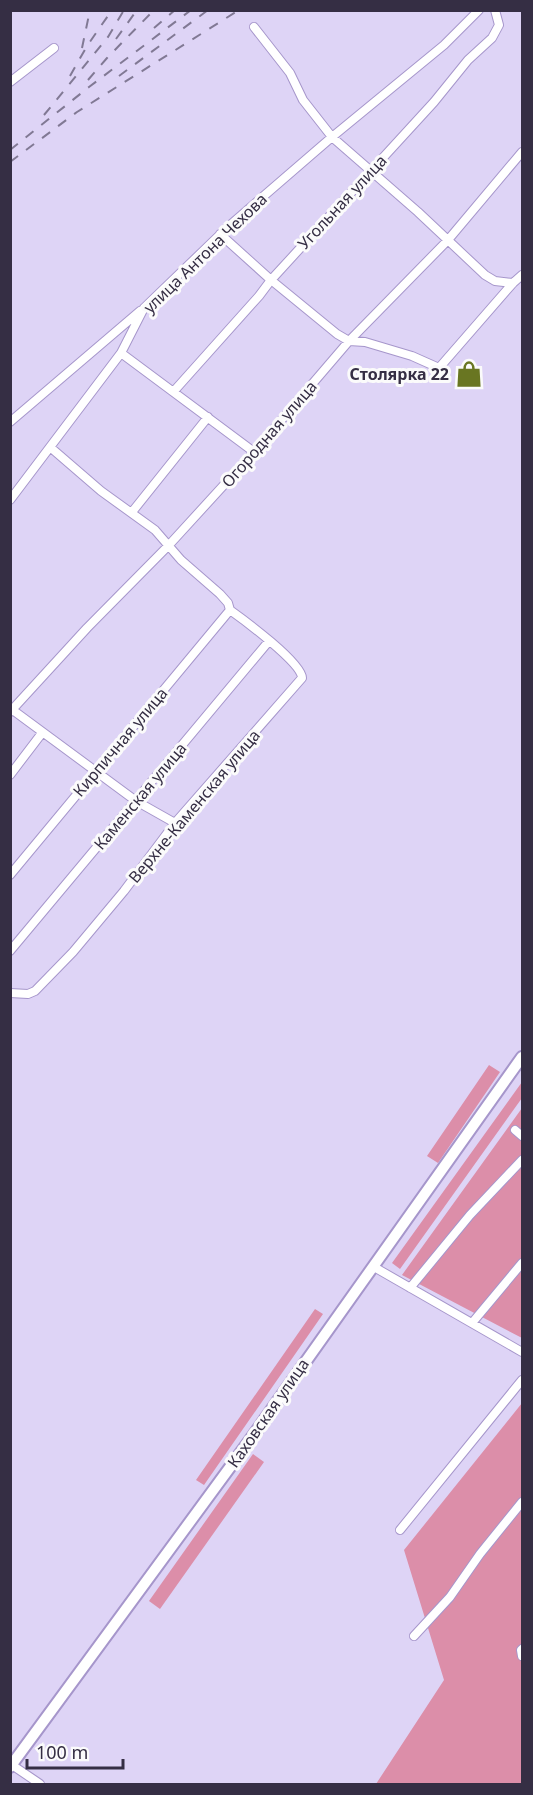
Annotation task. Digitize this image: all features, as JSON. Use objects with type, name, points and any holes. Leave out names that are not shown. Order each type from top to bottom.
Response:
[{"type":"main road","name":"Каховская улица","points":[[11,1766],[374,1267],[522,1057]]},
{"type":"street","name":"улица Антона Чехова","points":[[10,500],[121,353],[144,308],[220,234],[332,137],[444,45],[479,10]]},
{"type":"street","name":"Угольная улица","points":[[174,391],[263,292],[271,280],[435,102],[468,60],[492,38],[499,25],[495,10]]},
{"type":"street","points":[[255,27],[290,73],[303,100],[332,137],[489,278],[513,283]]},
{"type":"street","points":[[10,82],[54,48]]},
{"type":"street","name":"Огородная улица","points":[[11,710],[255,452],[349,341],[448,240],[522,153]]},
{"type":"street","points":[[220,234],[326,327],[349,341],[365,342],[417,358],[439,368],[522,275]]},
{"type":"street","points":[[10,422],[144,308]]},
{"type":"street","points":[[121,353],[255,452]]},
{"type":"street","points":[[132,512],[208,417]]},
{"type":"street","name":"Верхне-Каменская улица","points":[[10,993],[28,994],[35,991],[73,952],[124,891],[175,823],[302,678],[301,672],[269,641],[230,610],[228,603],[220,594],[181,560],[155,530],[101,491],[50,447]]},
{"type":"street","name":"Кирпичная улица","points":[[10,875],[230,610]]},
{"type":"street","name":"Каменская улица","points":[[10,951],[269,641]]},
{"type":"street","points":[[11,710],[136,801],[175,823]]},
{"type":"street","points":[[10,775],[42,733]]},
{"type":"street","points":[[515,1130],[522,1136]]},
{"type":"street","points":[[410,1288],[470,1215],[522,1160]]},
{"type":"street","points":[[472,1323],[522,1263]]},
{"type":"street","points":[[374,1267],[522,1352]]},
{"type":"street","points":[[400,1530],[522,1380]]},
{"type":"street","points":[[414,1636],[450,1597],[480,1554],[522,1502]]},
{"type":"street","points":[[522,1649],[522,1656]]},
{"type":"street","points":[[11,1766],[40,1785]]},
{"type":"shaded area","points":[[489,1065],[500,1072],[438,1163],[427,1156]]},
{"type":"shaded area","points":[[522,1082],[522,1098],[400,1269],[392,1263]]},
{"type":"shaded area","points":[[522,1108],[522,1338],[402,1275]]},
{"type":"shaded area","points":[[315,1309],[323,1314],[204,1485],[196,1480]]},
{"type":"shaded area","points":[[522,1403],[522,1784],[376,1784],[444,1680],[404,1550]]},
{"type":"shaded area","points":[[253,1454],[264,1462],[160,1609],[149,1601]]},
{"type":"railway","points":[[82,48],[90,10]]},
{"type":"railway","points":[[70,76],[112,10]]},
{"type":"railway","points":[[44,115],[108,37],[124,10]]},
{"type":"railway","points":[[116,39],[137,10]]},
{"type":"railway","points":[[88,80],[154,10]]},
{"type":"railway","points":[[154,28],[175,10]]},
{"type":"railway","points":[[10,150],[191,10]]},
{"type":"railway","points":[[119,76],[208,10]]},
{"type":"railway","points":[[10,162],[77,112],[239,10]]},
{"type":"place","name":"Столярка 22","points":[[469,374]]}]
